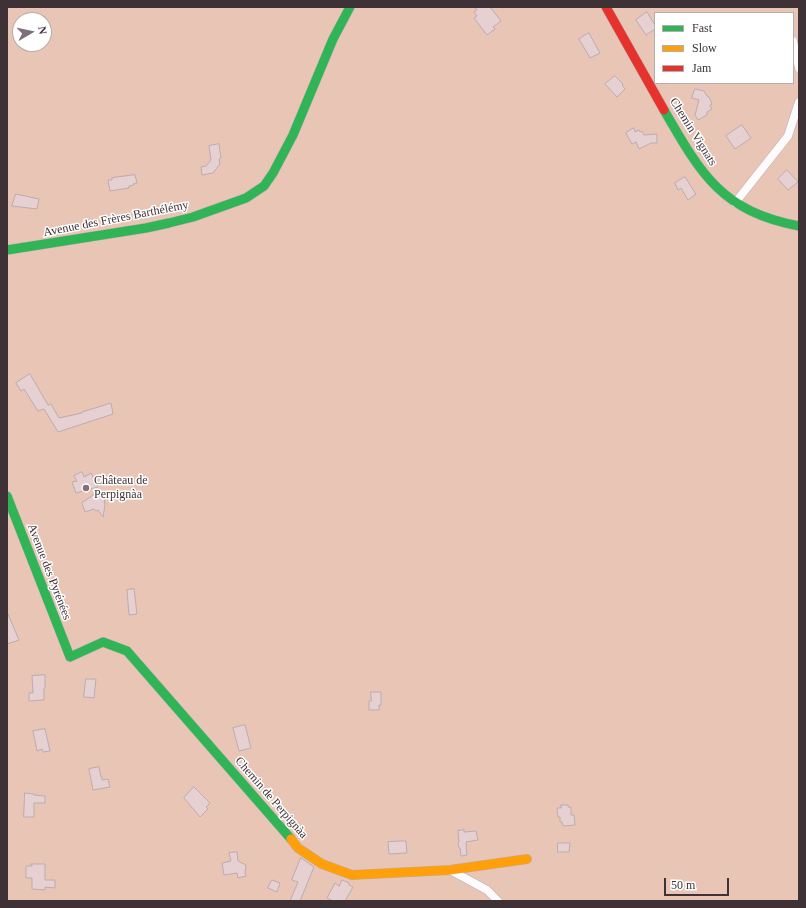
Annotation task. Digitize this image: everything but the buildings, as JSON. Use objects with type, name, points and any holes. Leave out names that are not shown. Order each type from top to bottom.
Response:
[{"type":"street","name":"Avenue des Frères Barthélémy","points":[[7,250],[169,223],[198,215],[246,198],[264,186],[273,173],[293,135],[333,39],[350,7]]},
{"type":"street","name":"Chemin Vignats","points":[[606,7],[702,172],[717,189],[751,212],[785,224],[799,226]]},
{"type":"street","points":[[794,46],[799,68]]},
{"type":"street","points":[[735,202],[788,136],[799,102]]},
{"type":"street","name":"Avenue des Pyrénées","points":[[7,496],[70,657]]},
{"type":"street","name":"Chemin de Perpignàa","points":[[70,657],[102,642],[127,651],[298,848],[322,864],[352,875],[450,870],[527,859]]},
{"type":"street","points":[[450,870],[487,890],[498,901]]},
{"type":"shaded area","points":[[7,7],[799,7],[799,901],[7,901]]},
{"type":"traffic: fast","points":[[7,250],[169,223],[193,217],[246,198],[264,186],[273,173],[293,135],[333,39],[350,7]]},
{"type":"traffic: fast","points":[[664,110],[702,171],[732,200],[750,211],[772,219],[799,226]]},
{"type":"traffic: fast","points":[[7,496],[70,657],[103,642],[127,651],[291,839]]},
{"type":"traffic: slow","points":[[291,839],[298,848],[322,864],[352,875],[450,870],[527,859]]},
{"type":"traffic: jam","points":[[606,7],[664,110]]},
{"type":"place","name":"Château de Perpignàa","points":[[86,488]]}]
